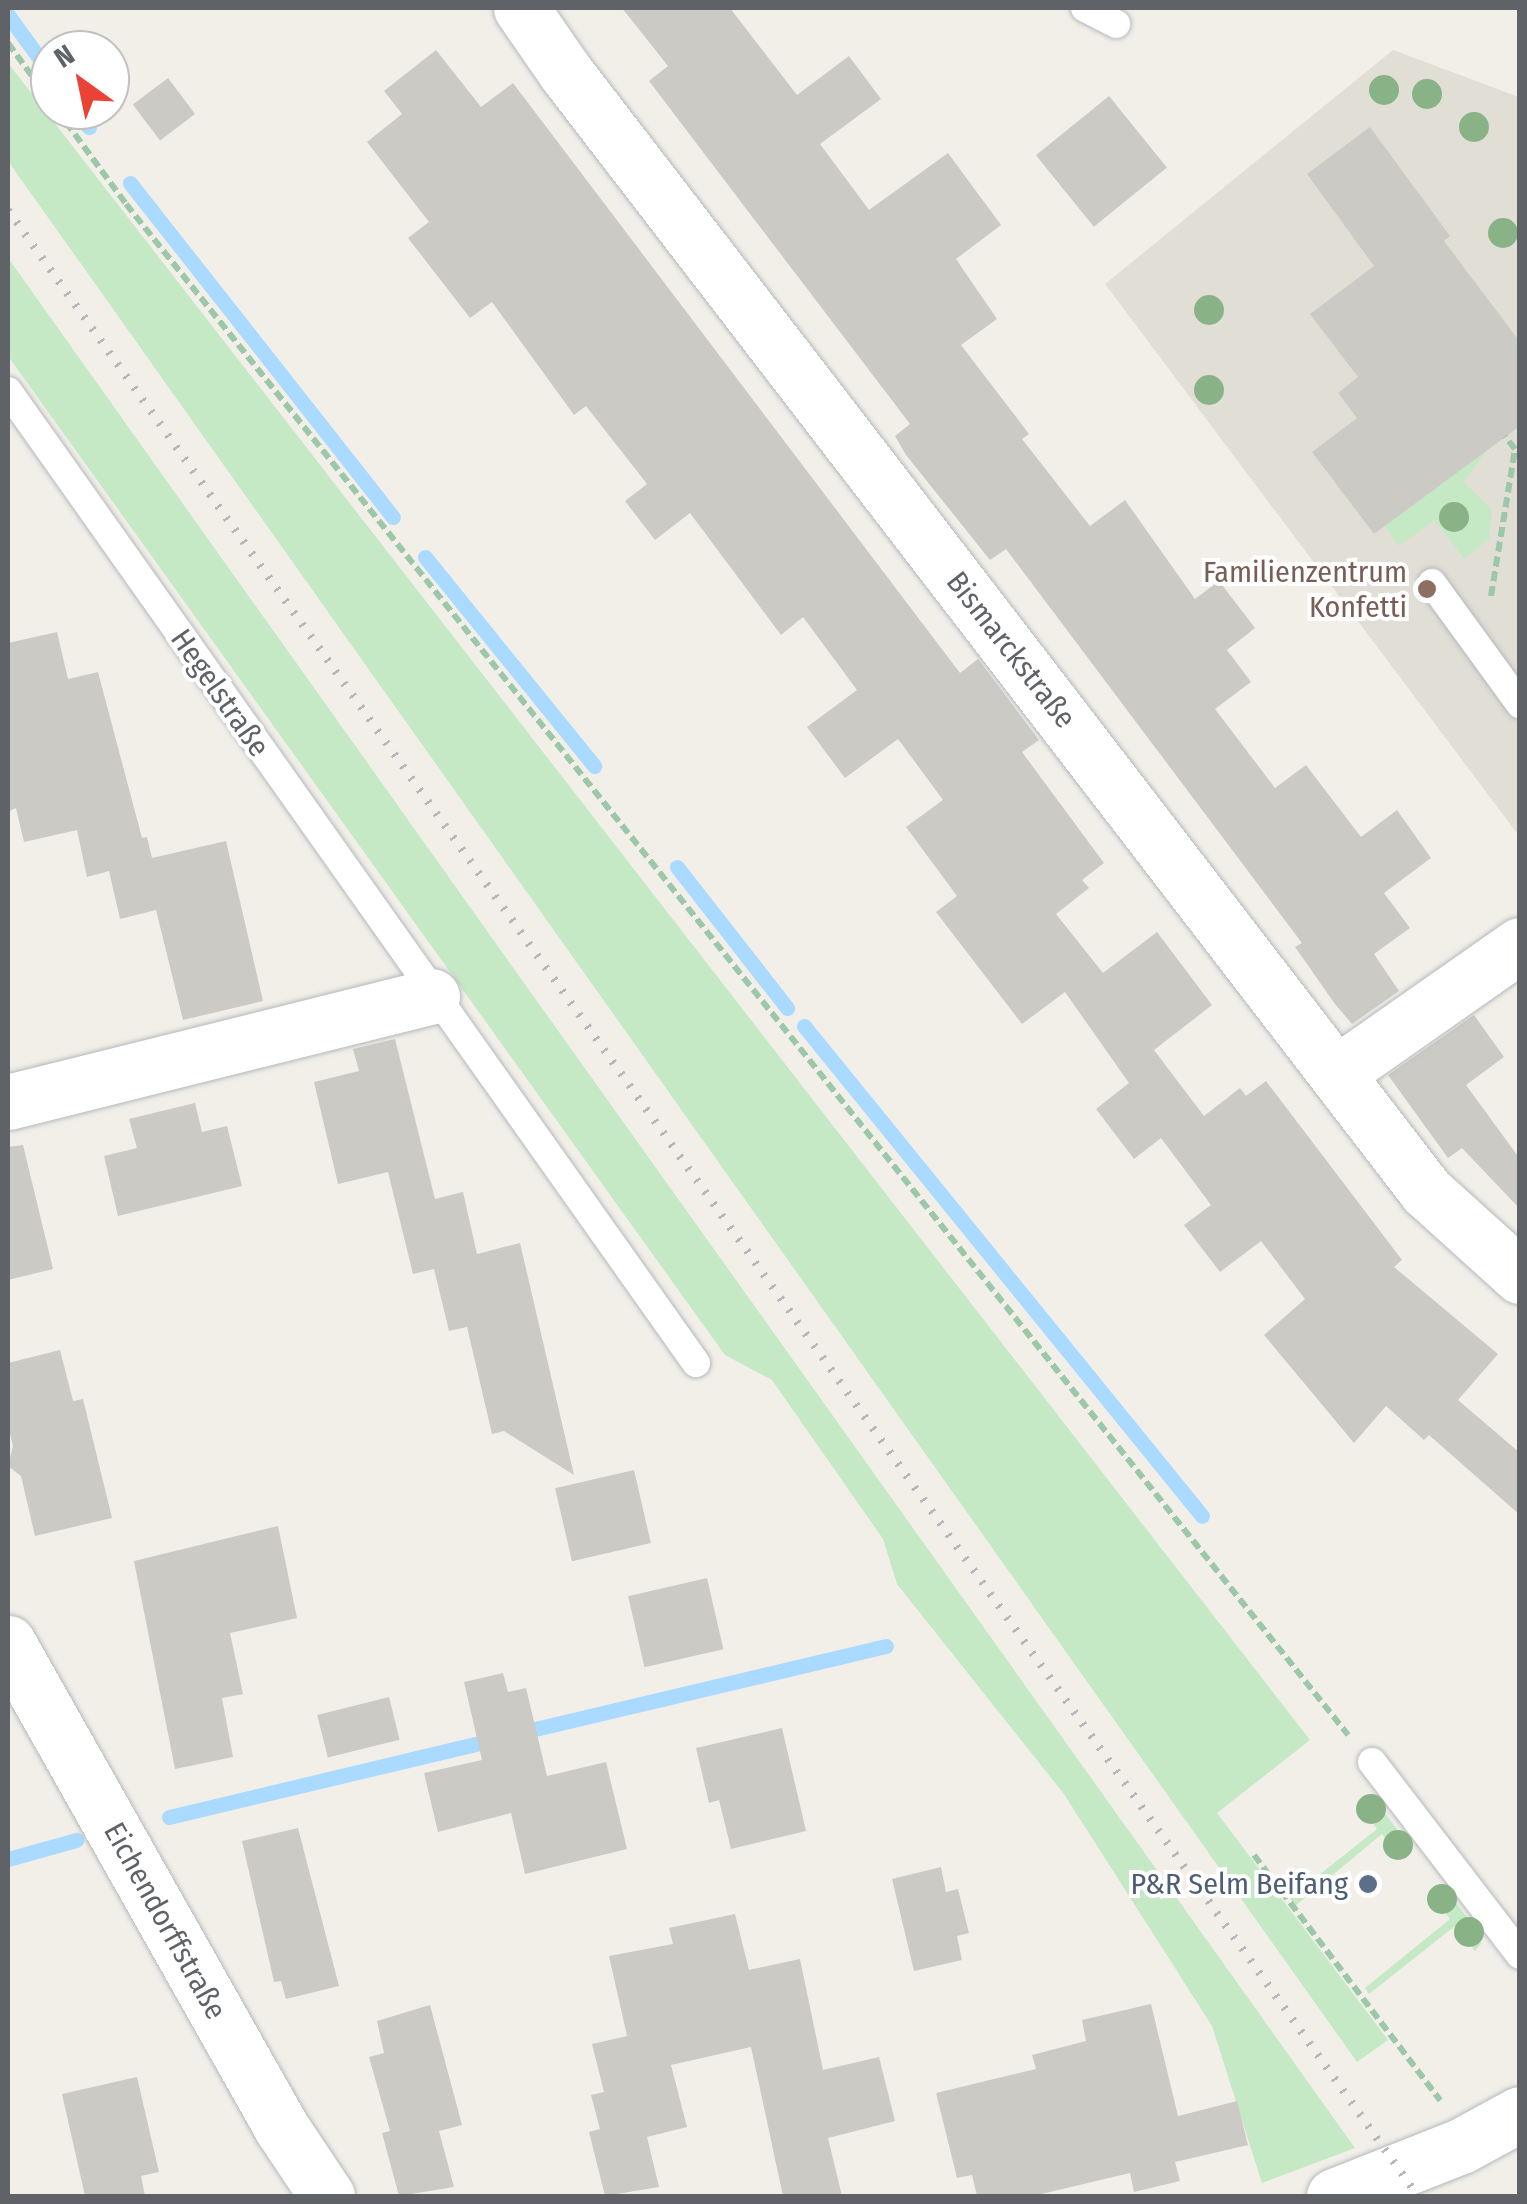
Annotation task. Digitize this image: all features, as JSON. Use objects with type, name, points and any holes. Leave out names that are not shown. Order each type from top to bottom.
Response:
[{"type":"street","name":"Bismarckstraße","points":[[521,8],[566,72],[1426,1191],[1520,1276]]},
{"type":"street","points":[[1337,1074],[1520,945]]},
{"type":"street","points":[[8,1102],[432,996]]},
{"type":"street","name":"Eichendorffstraße","points":[[8,1643],[281,2127],[327,2196]]},
{"type":"street","points":[[1334,2196],[1462,2146],[1520,2114]]},
{"type":"lane","points":[[1084,8],[1116,24]]},
{"type":"lane","name":"Hegelstraße","points":[[8,391],[432,996],[696,1364]]},
{"type":"lane","points":[[1432,583],[1520,704]]},
{"type":"lane","points":[[1372,1762],[1520,1955]]},
{"type":"path","points":[[8,43],[30,73]]},
{"type":"path","points":[[71,130],[150,235],[1372,1762]]},
{"type":"path","points":[[1482,652],[1515,449],[1505,436]]},
{"type":"path","points":[[1254,1855],[1431,2088]]},
{"type":"shaded area","name":"Familienzentrum Konfetti","points":[[1393,50],[1519,97],[1519,836],[1105,284]]},
{"type":"green space","points":[[8,63],[30,91],[30,130],[60,130],[1310,1740],[1217,1813],[1388,2040],[1357,2062],[8,161]]},
{"type":"green space","points":[[8,258],[1355,2148],[1262,2183],[1212,2026],[1064,1794],[897,1584],[883,1539],[772,1380],[725,1355],[8,356]]},
{"type":"green space","points":[[1487,450],[1464,482],[1492,510],[1489,539],[1464,559],[1435,520],[1399,546],[1385,526]]},
{"type":"green space","points":[[1364,1797],[1376,1801],[1410,1847],[1408,1854],[1402,1859],[1382,1834],[1295,1906],[1290,1898],[1377,1829],[1358,1802]]},
{"type":"green space","points":[[1445,1889],[1480,1934],[1481,1944],[1475,1951],[1455,1926],[1369,1994],[1365,1988],[1450,1919],[1430,1892]]},
{"type":"building","points":[[622,8],[730,8],[797,95],[849,56],[881,99],[820,144],[869,210],[948,153],[1001,225],[956,259],[997,319],[961,345],[1029,434],[1022,439],[1090,526],[1125,500],[1195,599],[1219,581],[1255,628],[1227,650],[1251,682],[1215,709],[1275,788],[1306,765],[1361,837],[1397,810],[1431,858],[1384,893],[1410,928],[1374,954],[1399,991],[1352,1024],[1335,1004],[1295,947],[1302,943],[1006,549],[990,560],[906,455],[895,436],[910,424],[649,81],[668,66]]},
{"type":"building","points":[[436,50],[481,107],[513,83],[960,673],[978,659],[1039,740],[1022,752],[1104,863],[1082,880],[1089,888],[1056,914],[1103,973],[1157,932],[1212,1005],[1154,1050],[1204,1116],[1240,1088],[1246,1096],[1266,1081],[1402,1260],[1394,1267],[1498,1354],[1458,1400],[1520,1453],[1520,1515],[1429,1435],[1424,1440],[1386,1406],[1354,1443],[1264,1335],[1305,1299],[1261,1241],[1220,1272],[1184,1225],[1211,1205],[1161,1138],[1134,1159],[1096,1109],[1129,1083],[1065,992],[1022,1024],[936,912],[957,896],[906,827],[943,800],[898,739],[845,778],[807,727],[857,690],[803,617],[781,635],[690,513],[655,540],[625,501],[647,484],[586,406],[574,415],[492,302],[470,318],[408,238],[429,222],[367,142],[402,114],[384,91]]},
{"type":"building","points":[[168,78],[195,114],[160,140],[133,104]]},
{"type":"building","points":[[1109,96],[1167,167],[1094,227],[1036,155]]},
{"type":"building","points":[[1370,127],[1450,236],[1444,241],[1520,342],[1520,426],[1374,534],[1312,452],[1357,418],[1338,393],[1358,377],[1310,314],[1374,266],[1307,174]]},
{"type":"building","points":[[57,632],[68,679],[98,672],[142,838],[147,837],[152,858],[226,841],[263,1001],[183,1020],[156,910],[120,919],[109,871],[87,877],[77,830],[24,842],[16,808],[8,812],[8,643]]},
{"type":"building","points":[[1474,1015],[1504,1057],[1466,1085],[1520,1159],[1520,1209],[1462,1148],[1448,1158],[1388,1075]]},
{"type":"building","points":[[395,1039],[435,1199],[463,1192],[477,1254],[520,1243],[574,1475],[504,1431],[492,1434],[467,1327],[449,1331],[434,1269],[413,1274],[388,1172],[338,1184],[314,1082],[359,1071],[353,1049]]},
{"type":"building","points":[[195,1103],[202,1132],[227,1126],[242,1186],[118,1216],[104,1156],[137,1148],[129,1119]]},
{"type":"building","points":[[23,1145],[53,1269],[8,1280],[8,1147]]},
{"type":"building","points":[[60,1350],[73,1401],[83,1399],[112,1518],[35,1536],[21,1476],[8,1466],[13,1446],[8,1426],[8,1363]]},
{"type":"building","points":[[634,1470],[651,1543],[572,1561],[555,1488]]},
{"type":"building","points":[[278,1526],[297,1618],[230,1633],[243,1694],[222,1698],[233,1757],[175,1769],[134,1561]]},
{"type":"building","points":[[707,1578],[723,1649],[644,1667],[628,1596]]},
{"type":"building","points":[[503,1673],[508,1692],[526,1688],[547,1776],[606,1762],[627,1849],[525,1874],[511,1813],[438,1832],[424,1773],[482,1760],[464,1682]]},
{"type":"building","points":[[389,1697],[400,1740],[328,1758],[317,1715]]},
{"type":"building","points":[[782,1728],[806,1831],[731,1849],[719,1800],[709,1803],[696,1748]]},
{"type":"building","points":[[298,1828],[339,1986],[286,1999],[281,1981],[274,1982],[242,1841]]},
{"type":"building","points":[[941,1867],[946,1892],[958,1889],[969,1933],[957,1936],[962,1960],[914,1971],[892,1879]]},
{"type":"building","points":[[735,1914],[749,1970],[800,1959],[823,2070],[879,2057],[895,2121],[828,2138],[842,2196],[783,2196],[751,2047],[671,2065],[687,2127],[647,2137],[659,2187],[605,2196],[589,2132],[600,2129],[591,2095],[604,2092],[592,2044],[627,2036],[609,1956],[673,1944],[669,1928]]},
{"type":"building","points":[[1151,2004],[1178,2116],[1237,2101],[1248,2145],[1175,2162],[1180,2181],[1134,2192],[1130,2173],[1033,2196],[977,2196],[972,2175],[957,2178],[936,2093],[1036,2069],[1032,2055],[1086,2041],[1082,2020]]},
{"type":"building","points":[[430,2005],[462,2125],[439,2131],[454,2187],[399,2196],[382,2133],[390,2131],[369,2057],[384,2053],[377,2021]]},
{"type":"building","points":[[137,2077],[159,2172],[141,2176],[145,2196],[85,2196],[62,2094]]},
{"type":"waterway","points":[[8,15],[30,45]]},
{"type":"waterway","points":[[130,183],[393,517]]},
{"type":"waterway","points":[[425,557],[594,766]]},
{"type":"waterway","points":[[677,867],[787,1008]]},
{"type":"waterway","points":[[804,1026],[1202,1516]]},
{"type":"waterway","points":[[518,1733],[886,1646]]},
{"type":"waterway","points":[[169,1817],[496,1739]]},
{"type":"waterway","points":[[8,1859],[76,1840]]},
{"type":"railway","points":[[8,210],[1418,2196]]},
{"type":"place","name":"Familienzentrum Konfetti","points":[[1427,589]]},
{"type":"place","name":"P&R Selm Beifang","points":[[1368,1884]]}]
